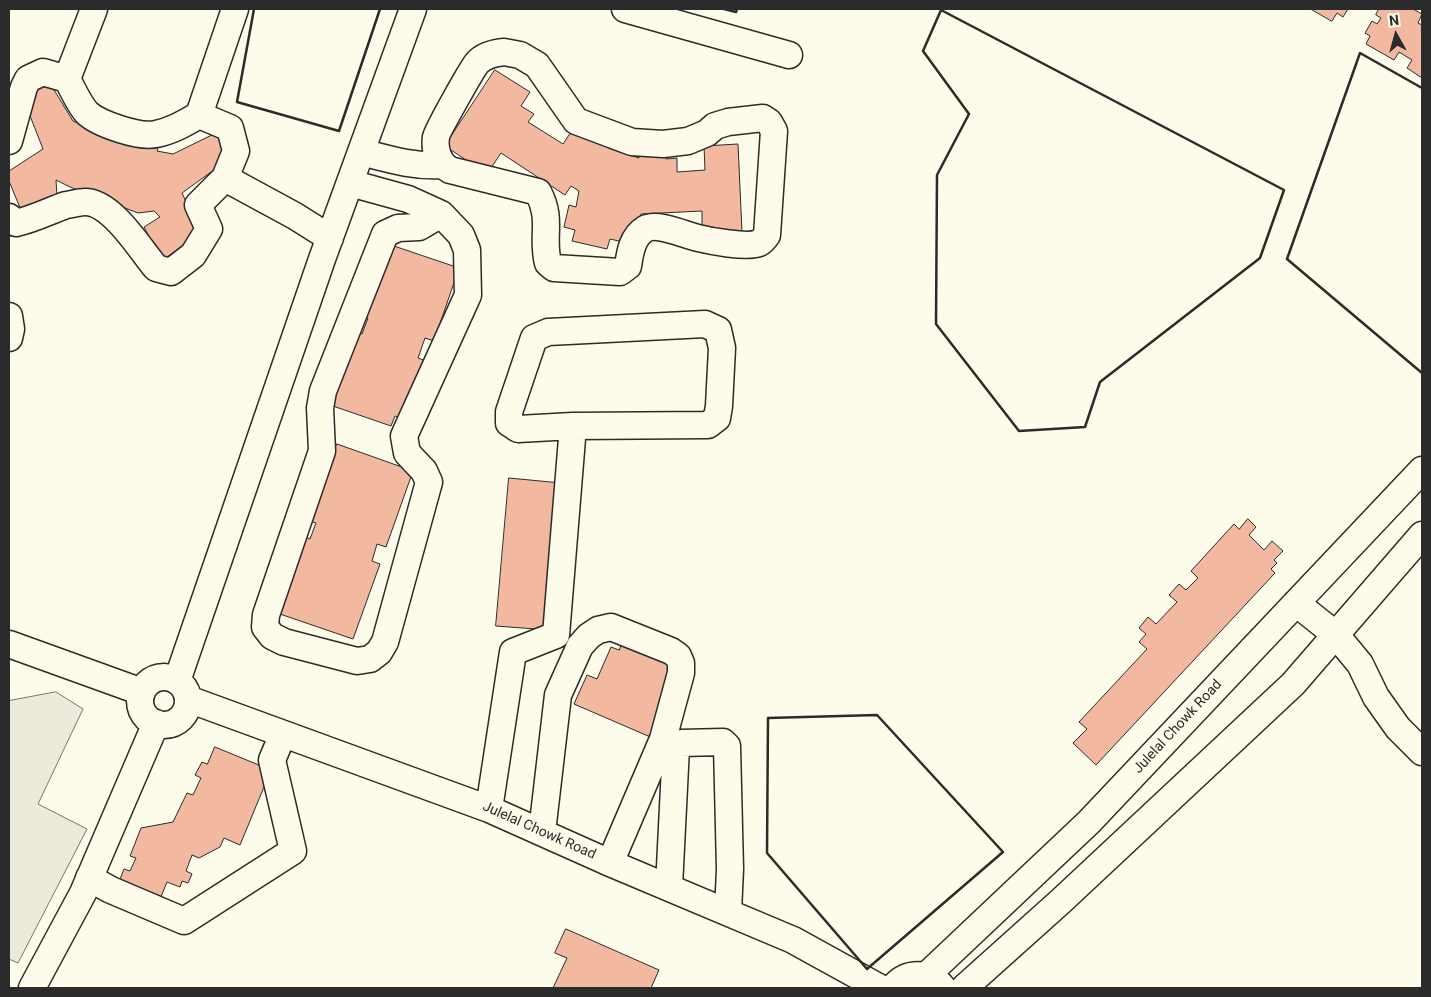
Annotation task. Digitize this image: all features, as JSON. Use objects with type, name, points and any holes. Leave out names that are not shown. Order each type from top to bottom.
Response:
[{"type":"street","points":[[67,79],[94,9]]},
{"type":"street","points":[[9,141],[24,86],[28,79],[43,72],[67,79],[86,112],[99,122],[128,131],[154,135],[175,128],[198,115],[235,9]]},
{"type":"street","points":[[182,690],[161,677],[153,680],[142,692],[141,707],[144,714],[156,723],[163,725],[178,721],[187,708],[182,690],[330,238],[413,9]]},
{"type":"street","points":[[624,9],[790,55]]},
{"type":"street","points":[[361,152],[411,165],[442,165],[450,170],[538,192],[546,212],[545,253],[548,263],[554,268],[620,272],[628,266],[631,248],[636,238],[646,228],[660,227],[699,239],[721,243],[758,244],[764,240],[767,235],[774,131],[769,122],[763,118],[728,122],[715,126],[707,133],[688,141],[663,144],[632,142],[576,121],[536,64],[520,55],[504,52],[490,54],[477,63],[436,136],[438,158],[442,165]]},
{"type":"street","points":[[9,217],[16,223],[67,205],[86,202],[101,207],[114,215],[156,268],[171,272],[193,255],[210,228],[198,205],[225,178],[236,151],[230,128],[198,115]]},
{"type":"street","points":[[225,178],[295,216],[330,238]]},
{"type":"street","points":[[350,183],[408,199],[441,214],[461,235],[467,250],[468,295],[404,436],[407,453],[424,471],[430,482],[385,642],[380,652],[370,659],[357,661],[284,642],[272,636],[265,627],[266,615],[322,451],[320,408],[323,391],[386,234],[398,228],[419,227],[441,214]]},
{"type":"street","points":[[9,316],[11,329],[9,338]]},
{"type":"street","points":[[705,324],[718,330],[722,348],[720,406],[717,418],[708,424],[573,426],[518,429],[509,423],[509,412],[534,338],[548,332],[705,324]]},
{"type":"street","points":[[489,809],[513,652],[556,635],[573,426]]},
{"type":"street","name":"Julelal Chowk Road","points":[[935,982],[1422,470]]},
{"type":"street","points":[[964,988],[1061,901],[1294,684],[1422,535]]},
{"type":"street","points":[[1296,603],[1336,635],[1360,664],[1376,697],[1398,728],[1422,752]]},
{"type":"street","points":[[542,832],[558,695],[580,646],[588,636],[598,630],[611,627],[671,651],[678,656],[681,673],[664,739],[610,862]]},
{"type":"street","points":[[9,644],[142,692]]},
{"type":"street","name":"Julelal Chowk Road","points":[[182,690],[283,734],[489,809],[792,940],[880,988]]},
{"type":"street","points":[[32,988],[83,894],[156,723]]},
{"type":"street","points":[[90,878],[111,890],[184,921],[293,851],[272,760],[283,734]]},
{"type":"street","points":[[669,887],[676,747],[681,744],[723,742],[727,746],[730,869],[728,912]]},
{"type":"street","points":[[1036,874],[1061,901]]},
{"type":"street","points":[[893,988],[910,976],[921,975],[935,982]]},
{"type":"shaded area","points":[[56,692],[83,709],[38,804],[87,829],[18,963],[9,959],[9,701]]},
{"type":"building","points":[[1311,9],[1348,9],[1343,17],[1337,13],[1332,21]]},
{"type":"building","points":[[1379,9],[1413,9],[1422,14],[1418,23],[1422,25],[1422,78],[1407,68],[1412,60],[1399,52],[1394,60],[1366,44],[1370,36],[1365,33],[1372,21],[1377,24],[1381,18],[1376,15]]},
{"type":"building","points":[[495,70],[530,92],[521,106],[534,114],[528,122],[563,144],[573,129],[587,127],[608,148],[639,158],[638,149],[666,147],[666,159],[677,158],[677,172],[705,170],[704,146],[738,144],[742,232],[702,234],[702,211],[641,214],[630,237],[623,242],[610,239],[607,249],[572,241],[575,230],[564,227],[569,205],[576,207],[579,191],[571,186],[565,195],[501,153],[487,174],[445,146]]},
{"type":"building","points":[[48,80],[73,121],[93,130],[159,146],[157,151],[173,154],[218,132],[229,159],[182,193],[200,232],[162,261],[144,227],[160,217],[154,211],[138,213],[56,180],[57,196],[23,215],[9,181],[9,171],[43,149],[25,103]]},
{"type":"building","points":[[388,244],[459,268],[434,341],[425,338],[418,358],[426,361],[405,420],[395,416],[391,426],[330,405],[356,332],[362,334],[368,318],[362,316]]},
{"type":"building","points":[[337,444],[413,471],[386,547],[377,544],[372,561],[380,564],[353,639],[277,613],[304,536],[310,539],[316,523],[310,521]]},
{"type":"building","points":[[509,478],[561,483],[549,630],[496,626]]},
{"type":"building","points":[[1248,519],[1256,527],[1249,535],[1264,550],[1272,541],[1283,551],[1274,560],[1277,563],[1271,569],[1275,573],[1096,765],[1073,743],[1087,729],[1079,722],[1147,649],[1139,642],[1146,634],[1139,628],[1148,617],[1156,624],[1177,602],[1169,595],[1179,584],[1186,590],[1198,578],[1191,571],[1234,524],[1239,529]]},
{"type":"building","points":[[624,636],[678,666],[658,704],[669,708],[655,739],[574,704],[587,675],[597,679],[611,647],[619,650]]},
{"type":"building","points":[[215,747],[271,770],[240,845],[224,838],[220,847],[199,858],[192,855],[186,871],[192,874],[188,883],[182,881],[180,887],[167,882],[158,904],[117,887],[124,869],[130,871],[136,858],[130,856],[141,828],[173,822],[187,793],[193,795],[201,778],[195,775],[202,762],[207,764]]},
{"type":"building","points":[[566,929],[659,970],[651,988],[553,988],[567,958],[555,953]]},
{"type":"wall","points":[[254,9],[237,102],[339,131],[380,9]]},
{"type":"wall","points":[[724,9],[736,12],[737,9]]},
{"type":"wall","points":[[941,10],[1284,190],[1260,258],[1100,382],[1085,427],[1019,431],[936,324],[937,175],[969,114],[923,51],[941,10]]},
{"type":"wall","points":[[1422,88],[1360,53],[1287,259],[1422,373]]},
{"type":"wall","points":[[877,715],[1003,852],[867,969],[767,853],[768,718],[877,715]]}]
